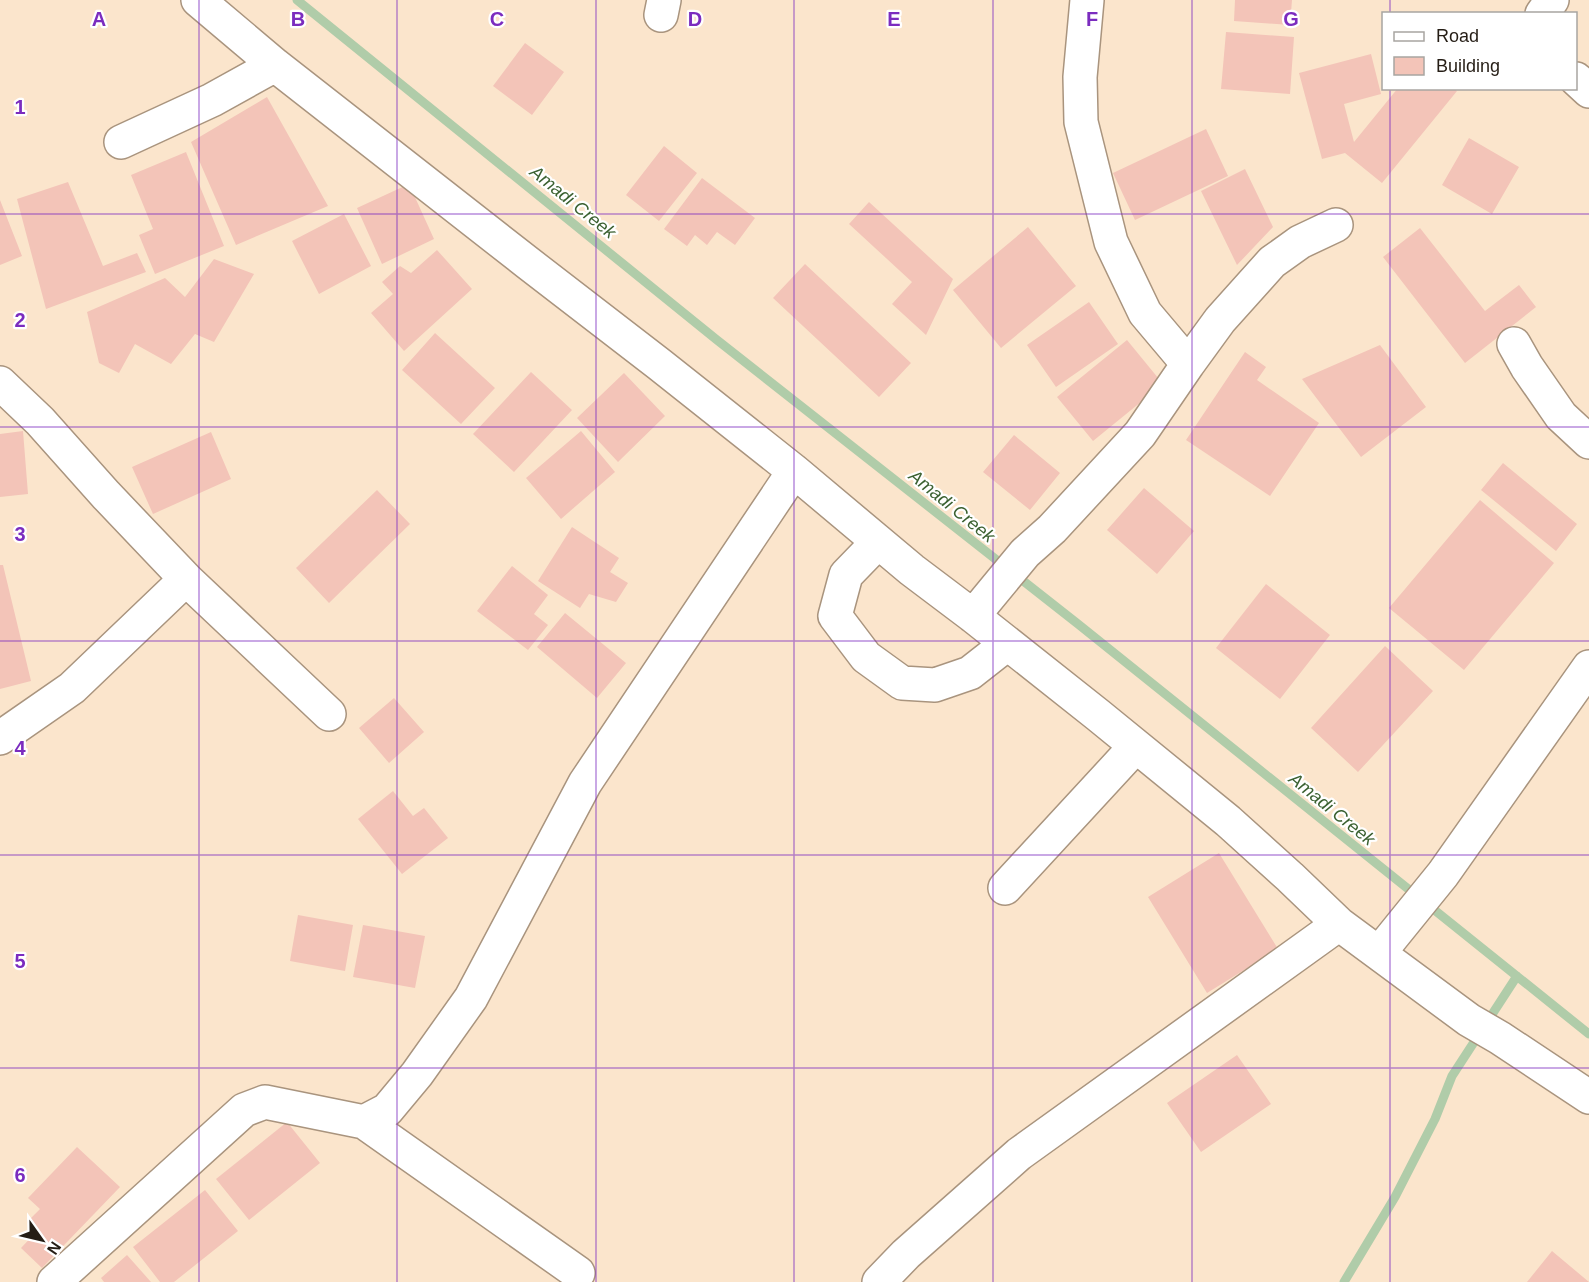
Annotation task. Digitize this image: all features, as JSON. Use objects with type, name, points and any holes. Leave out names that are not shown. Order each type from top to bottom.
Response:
[{"type":"street","points":[[198,0],[275,65],[794,471],[912,570],[984,604],[1007,644],[1228,821],[1339,924],[1388,943],[1469,1020],[1589,1097]]},
{"type":"street","points":[[1087,0],[1080,77],[1081,122],[1111,242],[1145,313],[1188,364]]},
{"type":"street","points":[[121,142],[212,100],[275,65]]},
{"type":"street","points":[[1577,82],[1589,91]]},
{"type":"street","points":[[984,604],[1024,553],[1052,530],[1140,434],[1220,320],[1272,262],[1300,242],[1336,225]]},
{"type":"street","points":[[1514,344],[1561,416],[1589,442]]},
{"type":"street","points":[[0,383],[40,421],[186,579],[329,714]]},
{"type":"street","points":[[364,1122],[387,1110],[417,1074],[471,998],[585,783],[794,471]]},
{"type":"street","points":[[878,542],[846,575],[834,616],[866,657],[902,683],[935,685],[970,673],[1007,644]]},
{"type":"street","points":[[0,738],[72,688],[186,579]]},
{"type":"street","points":[[1388,943],[1443,874],[1589,667]]},
{"type":"street","points":[[1005,888],[1136,746]]},
{"type":"street","points":[[879,1282],[906,1254],[1019,1154],[1339,924]]},
{"type":"street","points":[[54,1282],[244,1110],[265,1102],[364,1122],[578,1273]]},
{"type":"building","points":[[1235,0],[1292,0],[1290,25],[1234,21]]},
{"type":"building","points":[[1226,32],[1294,37],[1290,94],[1221,89]]},
{"type":"building","points":[[525,43],[564,72],[532,115],[493,86]]},
{"type":"building","points":[[1371,54],[1381,94],[1344,104],[1354,142],[1396,90],[1457,91],[1382,183],[1345,153],[1322,159],[1299,73]]},
{"type":"building","points":[[267,97],[328,206],[236,245],[191,142]]},
{"type":"building","points":[[1206,129],[1228,176],[1135,220],[1113,173]]},
{"type":"building","points":[[1469,138],[1519,167],[1492,214],[1442,185]]},
{"type":"building","points":[[664,146],[697,173],[659,221],[626,195]]},
{"type":"building","points":[[186,152],[224,246],[155,274],[139,235],[153,229],[131,175]]},
{"type":"building","points":[[1245,169],[1273,227],[1237,265],[1201,191]]},
{"type":"building","points":[[702,178],[755,218],[735,245],[717,232],[707,245],[695,235],[687,246],[664,229]]},
{"type":"building","points":[[68,182],[103,266],[137,253],[146,272],[46,309],[17,199]]},
{"type":"building","points":[[409,184],[434,239],[382,264],[357,208]]},
{"type":"building","points":[[0,200],[22,256],[0,265]]},
{"type":"building","points":[[869,202],[953,279],[926,335],[892,304],[912,282],[849,224]]},
{"type":"building","points":[[344,214],[371,266],[319,294],[292,241]]},
{"type":"building","points":[[1028,227],[1076,286],[1001,348],[953,290]]},
{"type":"building","points":[[1420,228],[1485,311],[1519,285],[1536,307],[1465,363],[1383,257]]},
{"type":"building","points":[[437,250],[472,289],[404,351],[371,313],[393,294],[382,282],[400,266],[411,273]]},
{"type":"building","points":[[214,259],[254,274],[214,342],[195,334],[171,364],[135,344],[119,373],[99,363],[87,312],[165,278],[185,297]]},
{"type":"building","points":[[805,264],[911,363],[879,397],[773,298]]},
{"type":"building","points":[[1089,302],[1118,344],[1056,387],[1027,345]]},
{"type":"building","points":[[435,333],[495,388],[461,424],[402,370]]},
{"type":"building","points":[[1127,340],[1163,384],[1093,441],[1057,397]]},
{"type":"building","points":[[1380,345],[1426,407],[1361,457],[1302,379]]},
{"type":"building","points":[[1245,352],[1266,367],[1257,380],[1319,423],[1270,496],[1186,440]]},
{"type":"building","points":[[531,372],[572,410],[514,472],[473,434]]},
{"type":"building","points":[[624,373],[665,416],[618,462],[577,418]]},
{"type":"building","points":[[23,431],[28,494],[0,497],[0,434]]},
{"type":"building","points":[[581,431],[615,472],[561,519],[526,478]]},
{"type":"building","points":[[211,432],[231,479],[153,514],[132,467]]},
{"type":"building","points":[[1014,435],[1060,473],[1030,510],[983,472]]},
{"type":"building","points":[[1503,463],[1577,524],[1556,551],[1481,490]]},
{"type":"building","points":[[1144,488],[1194,531],[1157,574],[1107,530]]},
{"type":"building","points":[[377,490],[410,524],[329,603],[296,568]]},
{"type":"building","points":[[1480,500],[1554,563],[1464,670],[1389,608]]},
{"type":"building","points":[[572,527],[619,558],[610,572],[628,583],[616,602],[589,594],[580,608],[538,581]]},
{"type":"building","points":[[0,565],[3,565],[31,681],[0,689]]},
{"type":"building","points":[[512,566],[548,595],[534,614],[548,625],[528,650],[477,611]]},
{"type":"building","points":[[1266,584],[1330,635],[1280,699],[1216,648]]},
{"type":"building","points":[[565,613],[626,663],[597,698],[537,647]]},
{"type":"building","points":[[1385,646],[1433,691],[1358,772],[1311,728]]},
{"type":"building","points":[[394,698],[424,732],[389,763],[359,728]]},
{"type":"building","points":[[393,791],[413,816],[424,808],[448,838],[402,874],[358,819]]},
{"type":"building","points":[[1219,853],[1278,949],[1207,993],[1148,897]]},
{"type":"building","points":[[298,915],[353,925],[345,971],[290,961]]},
{"type":"building","points":[[363,925],[425,936],[415,988],[353,977]]},
{"type":"building","points":[[1237,1055],[1271,1104],[1201,1152],[1167,1103]]},
{"type":"building","points":[[287,1122],[320,1163],[249,1220],[216,1179]]},
{"type":"building","points":[[77,1147],[120,1187],[42,1268],[21,1248],[37,1231],[27,1222],[40,1209],[28,1198]]},
{"type":"building","points":[[205,1190],[238,1231],[174,1282],[160,1282],[133,1247]]},
{"type":"building","points":[[1552,1251],[1589,1282],[1527,1282]]},
{"type":"building","points":[[127,1255],[151,1282],[104,1282],[101,1278]]},
{"type":"waterway","name":"Amadi Creek","points":[[297,0],[717,340],[1078,624],[1589,1034]]},
{"type":"waterway","points":[[1344,1282],[1395,1197],[1435,1119],[1452,1076],[1517,976]]}]
